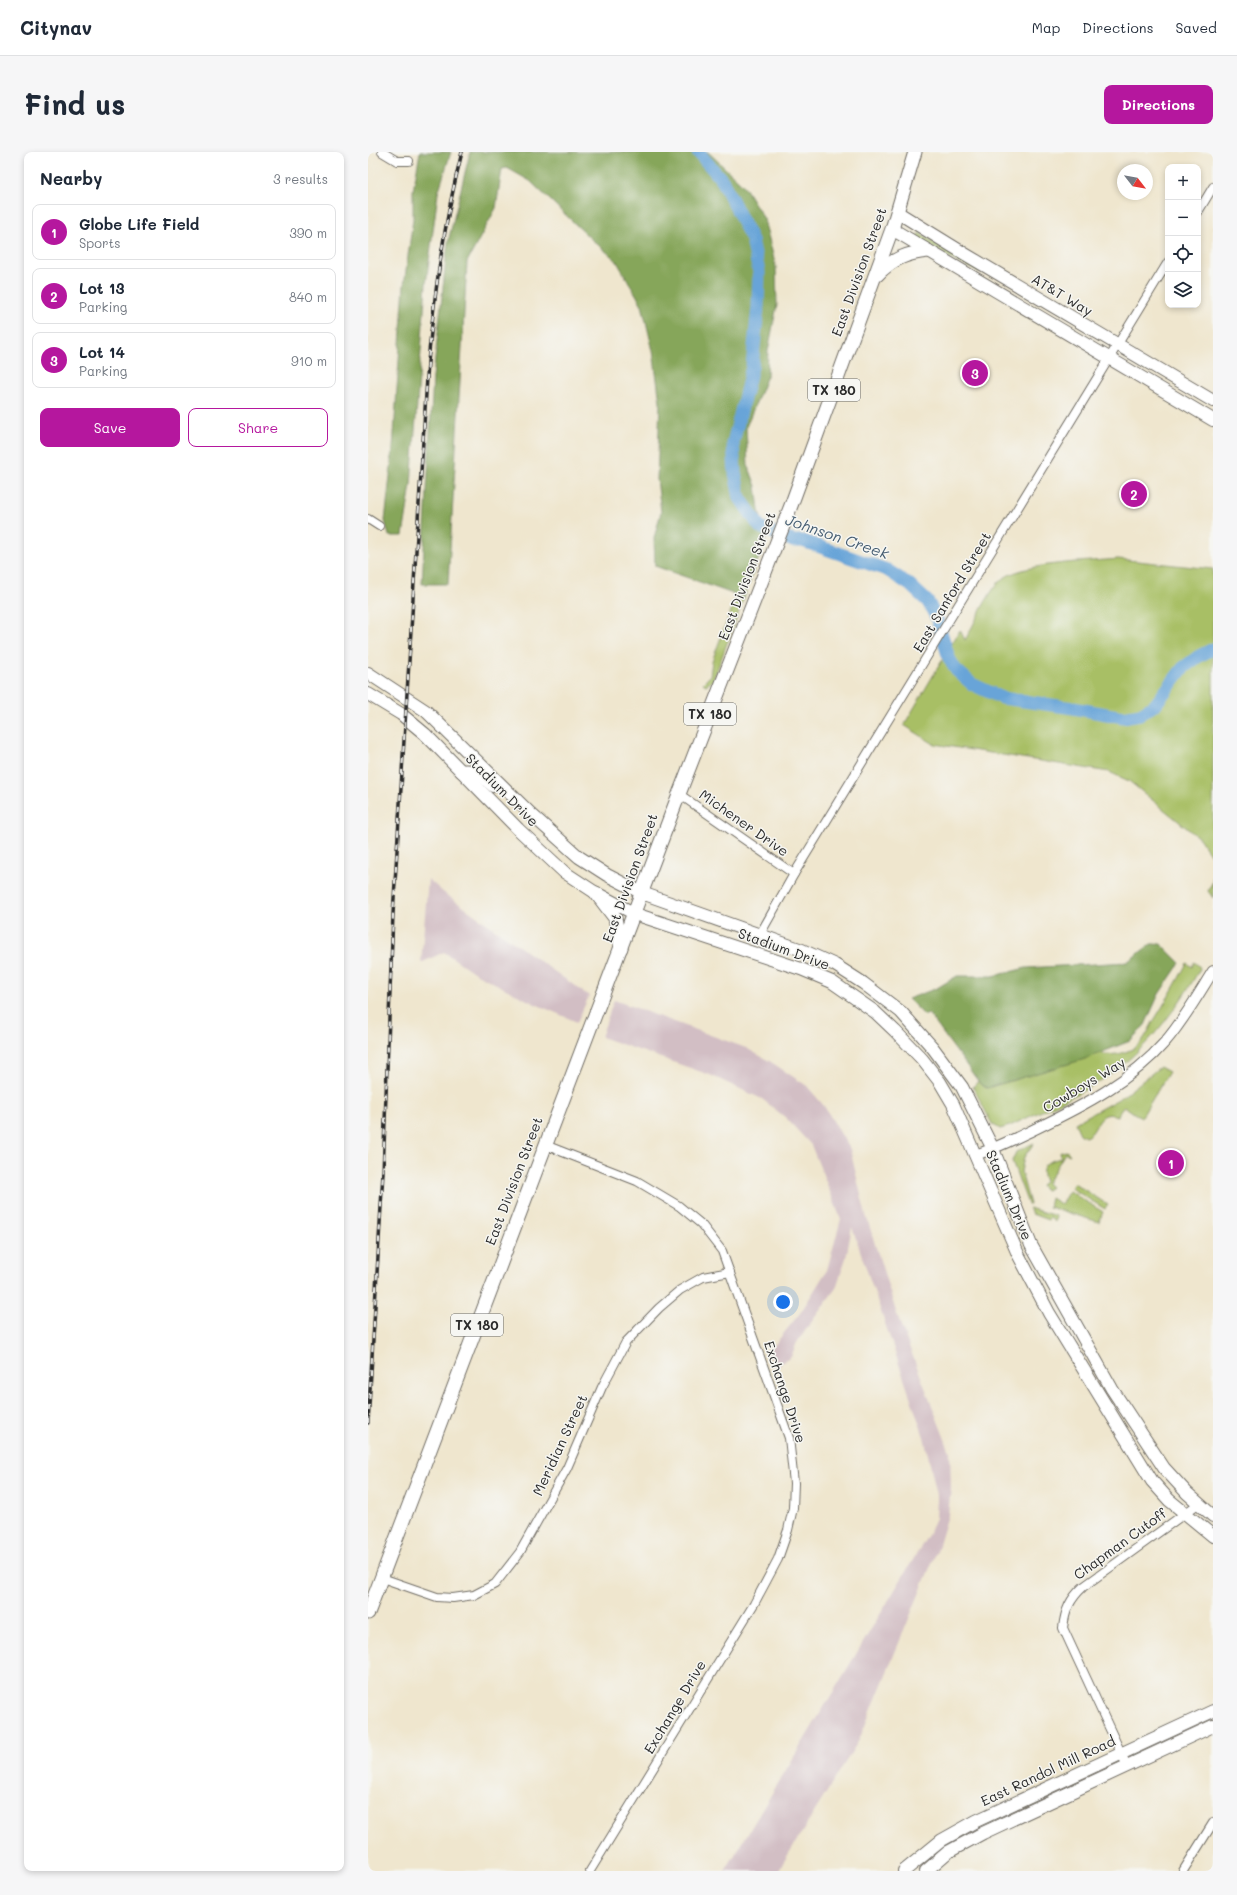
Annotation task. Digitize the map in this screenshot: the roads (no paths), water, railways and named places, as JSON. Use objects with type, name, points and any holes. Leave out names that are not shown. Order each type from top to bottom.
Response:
[{"type":"main road","name":"East Division Street","points":[[368,1613],[679,794],[792,503],[892,229],[915,152]]},
{"type":"main road","name":"AT&T Way","points":[[897,212],[1118,346],[1213,401]]},
{"type":"main road","points":[[892,229],[1213,420]]},
{"type":"main road","points":[[875,276],[903,255],[928,251]]},
{"type":"main road","name":"Stadium Drive","points":[[368,673],[426,711],[522,805],[579,857],[607,875],[642,893],[759,936],[802,950],[835,965],[863,983],[901,1012],[933,1048],[962,1087],[994,1149],[1031,1245],[1112,1389],[1164,1468],[1198,1504],[1213,1516]]},
{"type":"main road","name":"Stadium Drive","points":[[368,694],[411,721],[518,829],[564,872],[634,914],[801,968],[832,982],[875,1012],[922,1059],[940,1082],[956,1111],[1018,1254],[1049,1313],[1152,1481],[1169,1500],[1213,1536]]},
{"type":"main road","points":[[461,771],[465,770],[478,773],[522,805]]},
{"type":"main road","points":[[596,892],[615,918],[621,949]]},
{"type":"main road","points":[[875,1012],[885,1000]]},
{"type":"main road","points":[[1100,1396],[1112,1389]]},
{"type":"main road","name":"East Randol Mill Road","points":[[904,1871],[918,1858],[942,1840],[978,1820],[1213,1711]]},
{"type":"main road","name":"East Randol Mill Road","points":[[930,1870],[948,1852],[983,1832],[1213,1726]]},
{"type":"street","points":[[382,152],[397,161],[409,161]]},
{"type":"street","points":[[1201,207],[1213,187]]},
{"type":"street","name":"East Sanford Street","points":[[759,936],[794,874],[1165,267]]},
{"type":"street","points":[[368,519],[379,526]]},
{"type":"street","name":"Michener Drive","points":[[679,794],[794,874]]},
{"type":"street","name":"Cowboys Way","points":[[975,1155],[994,1149],[1066,1114],[1118,1084],[1138,1069],[1165,1042],[1183,1019],[1213,971]]},
{"type":"street","name":"Exchange Drive","points":[[545,1145],[637,1181],[679,1206],[701,1224],[722,1251],[789,1438],[794,1483],[792,1519],[778,1559],[754,1604],[590,1871]]},
{"type":"street","name":"Meridian Street","points":[[382,1578],[437,1597],[454,1598],[474,1595],[485,1591],[495,1584],[520,1552],[567,1468],[602,1387],[626,1342],[659,1308],[680,1290],[703,1277],[730,1272]]},
{"type":"street","name":"Chapman Cutoff","points":[[1127,1766],[1063,1628],[1064,1616],[1073,1596],[1198,1504]]},
{"type":"street","points":[[1183,1871],[1213,1823]]},
{"type":"street","points":[[918,1858],[930,1870]]},
{"type":"waterway","name":"Johnson Creek","points":[[698,152],[722,180],[752,240],[759,272],[758,307],[752,367],[733,443],[735,473],[740,498],[760,527],[793,541],[803,541],[887,570],[910,585],[928,602],[937,619],[949,658],[956,670],[972,684],[1002,698],[1123,717],[1140,714],[1155,705],[1183,668],[1199,656],[1213,649]]},
{"type":"railway","points":[[368,1423],[383,1173],[393,914],[428,362],[441,256],[450,204],[462,152]]},
{"type":"place","name":"Lot 14","points":[[975,373]]},
{"type":"place","name":"Lot 13","points":[[1134,494]]},
{"type":"place","name":"Globe Life Field","points":[[1171,1163]]}]
